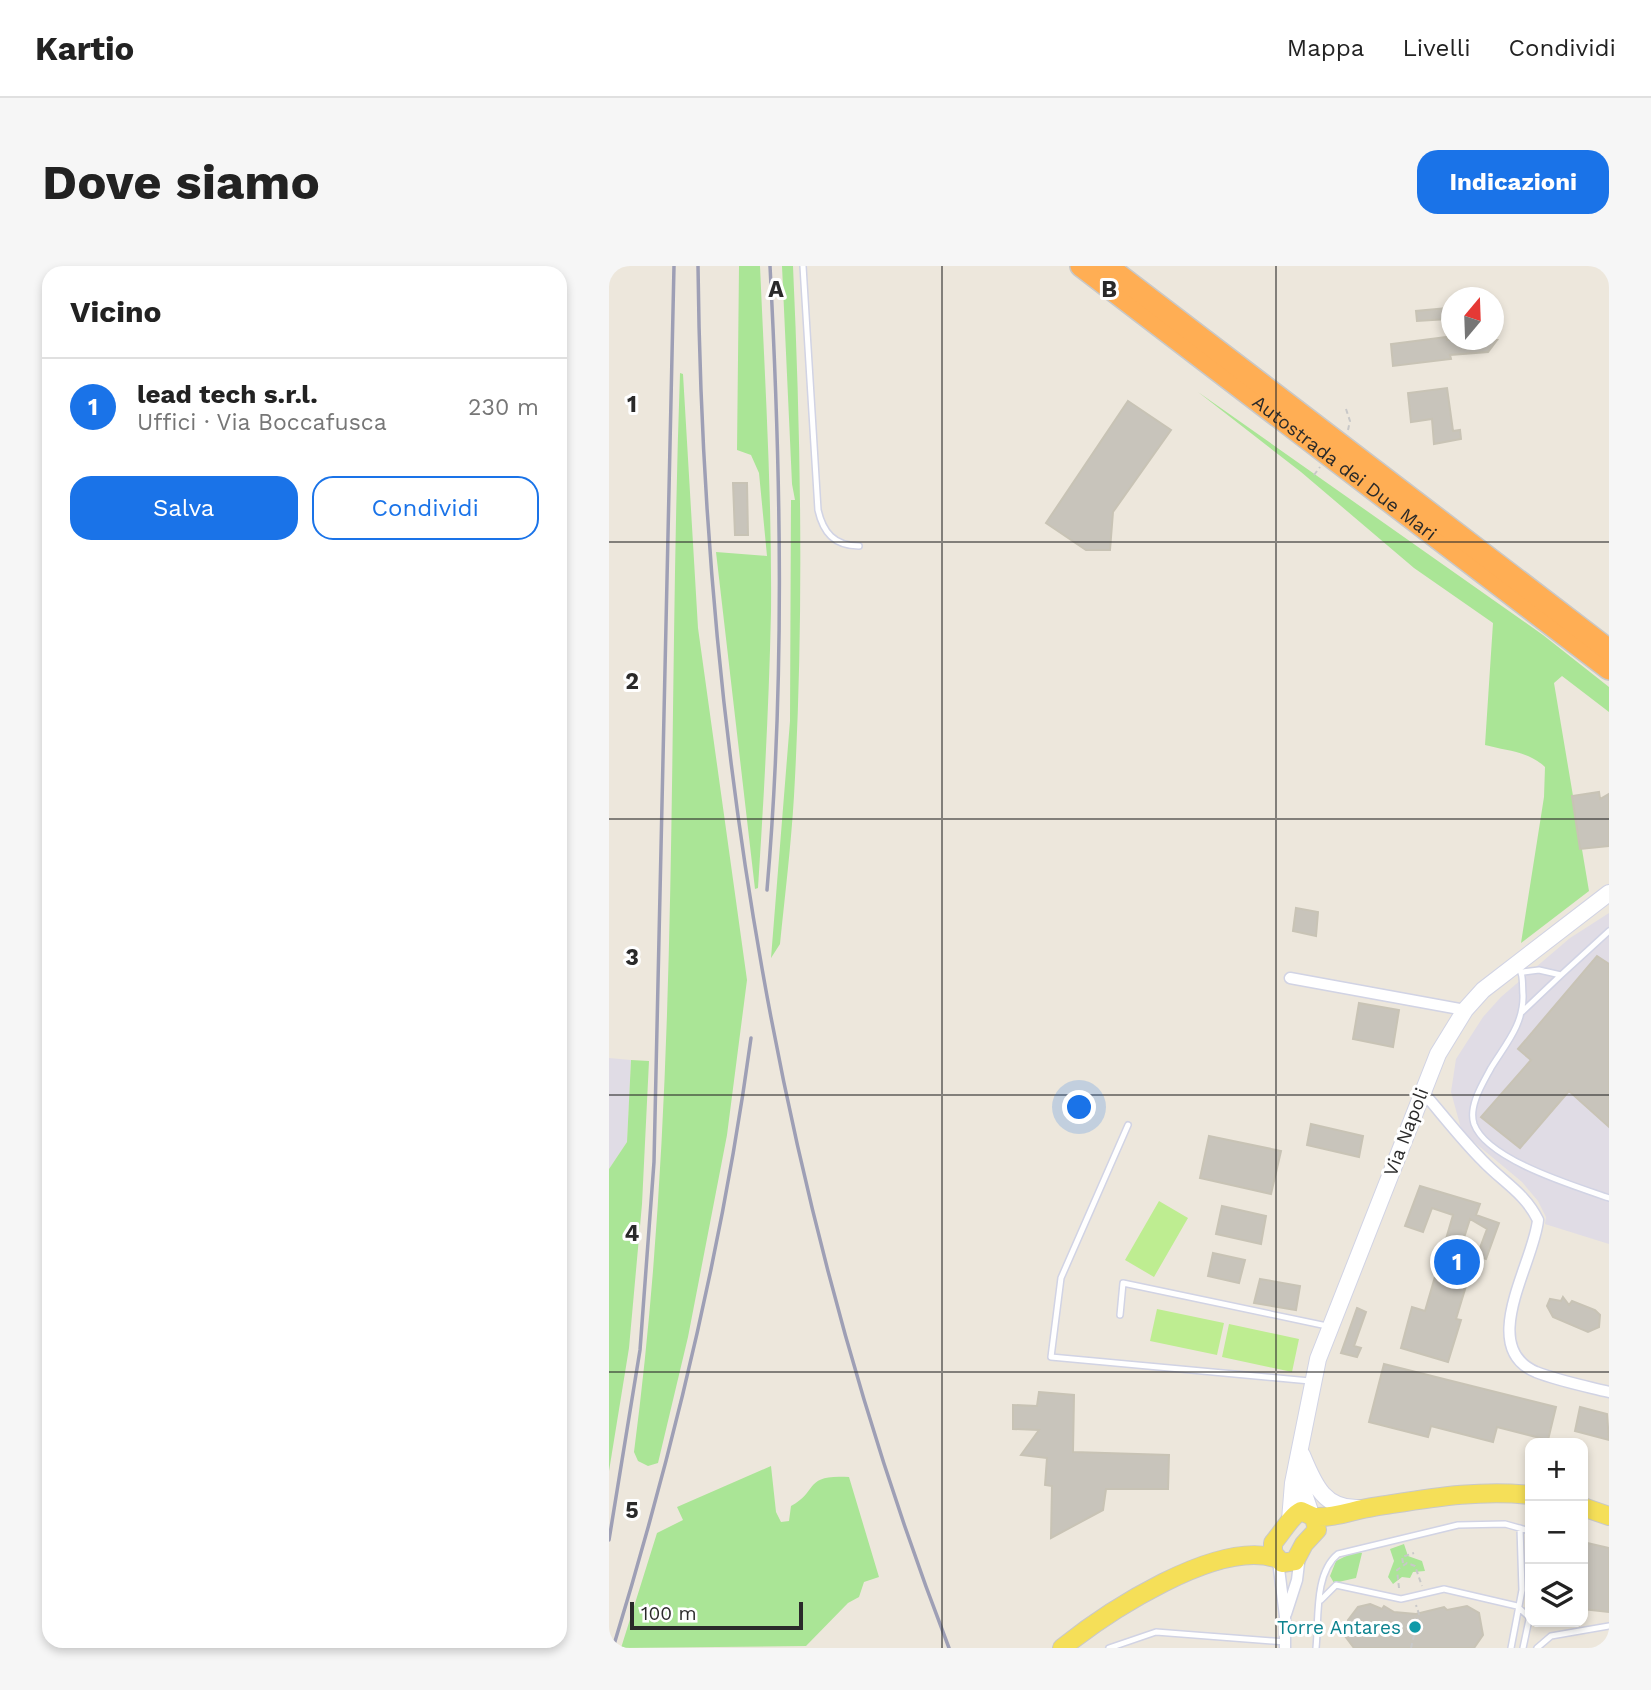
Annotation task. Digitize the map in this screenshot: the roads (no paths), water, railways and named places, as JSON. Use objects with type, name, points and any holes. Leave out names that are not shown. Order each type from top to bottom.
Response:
[{"type":"highway","name":"Autostrada dei Due Mari","points":[[1081,266],[1609,669]]},
{"type":"highway","name":"Autostrada dei Due Mari","points":[[1107,266],[1609,650]]},
{"type":"main road","name":"Via Napoli","points":[[1290,1520],[1293,1483],[1313,1381],[1330,1327],[1438,1054],[1465,1010],[1483,990],[1519,967],[1609,892]]},
{"type":"main road","name":"Via Napoli","points":[[1302,1437],[1302,1488],[1313,1516]]},
{"type":"main road","points":[[1302,1455],[1315,1487],[1327,1500],[1350,1508],[1399,1505],[1455,1494],[1525,1495]]},
{"type":"main road","points":[[1311,1537],[1373,1517],[1399,1505]]},
{"type":"main road","points":[[1277,1559],[1272,1548],[1296,1513],[1333,1518],[1373,1507]]},
{"type":"main road","points":[[1588,1509],[1609,1516]]},
{"type":"main road","points":[[1232,1558],[1265,1555],[1291,1563],[1300,1554],[1317,1526],[1313,1516]]},
{"type":"main road","points":[[1062,1648],[1114,1611],[1162,1583],[1232,1558],[1280,1536]]},
{"type":"street","points":[[1290,978],[1465,1010]]},
{"type":"street","points":[[1422,1091],[1484,1162],[1515,1187],[1538,1220],[1509,1317],[1510,1340],[1514,1352],[1526,1366],[1537,1372],[1609,1392]]},
{"type":"street","points":[[1285,1616],[1297,1580],[1300,1554]]},
{"type":"street","points":[[1277,1559],[1285,1616],[1285,1645]]},
{"type":"lane","points":[[803,266],[818,510],[822,529],[834,540],[859,546]]},
{"type":"lane","points":[[1522,1012],[1609,932]]},
{"type":"lane","points":[[1562,975],[1519,967],[1522,1012],[1515,1030],[1480,1089],[1473,1113],[1474,1124],[1481,1135],[1501,1152],[1532,1170],[1609,1198]]},
{"type":"lane","points":[[1128,1125],[1061,1278],[1051,1357],[1313,1381]]},
{"type":"lane","points":[[1120,1315],[1123,1283],[1330,1327]]},
{"type":"lane","points":[[1316,1648],[1328,1564],[1347,1549],[1458,1525],[1505,1524],[1525,1530]]},
{"type":"lane","points":[[1511,1648],[1522,1590],[1520,1528]]},
{"type":"lane","points":[[1321,1600],[1336,1585],[1401,1599],[1444,1589],[1517,1605],[1525,1612]]},
{"type":"lane","points":[[1537,1648],[1552,1636],[1609,1626]]},
{"type":"lane","points":[[1522,1648],[1527,1627]]},
{"type":"lane","points":[[1515,1630],[1522,1648]]},
{"type":"lane","points":[[1109,1648],[1156,1632],[1285,1645]]},
{"type":"railway","points":[[609,1540],[640,1350],[654,1162],[674,266]]},
{"type":"railway","points":[[698,266],[703,442],[716,618],[735,794],[762,968],[797,1141],[839,1313],[890,1482],[949,1648]]},
{"type":"railway","points":[[767,890],[779,656],[779,500],[770,266]]},
{"type":"railway","points":[[613,1648],[656,1497],[694,1346],[726,1193],[751,1038]]},
{"type":"place","name":"lead tech s.r.l.","points":[[1457,1262]]},
{"type":"place","name":"Torre Antares","points":[[1415,1627]]}]
